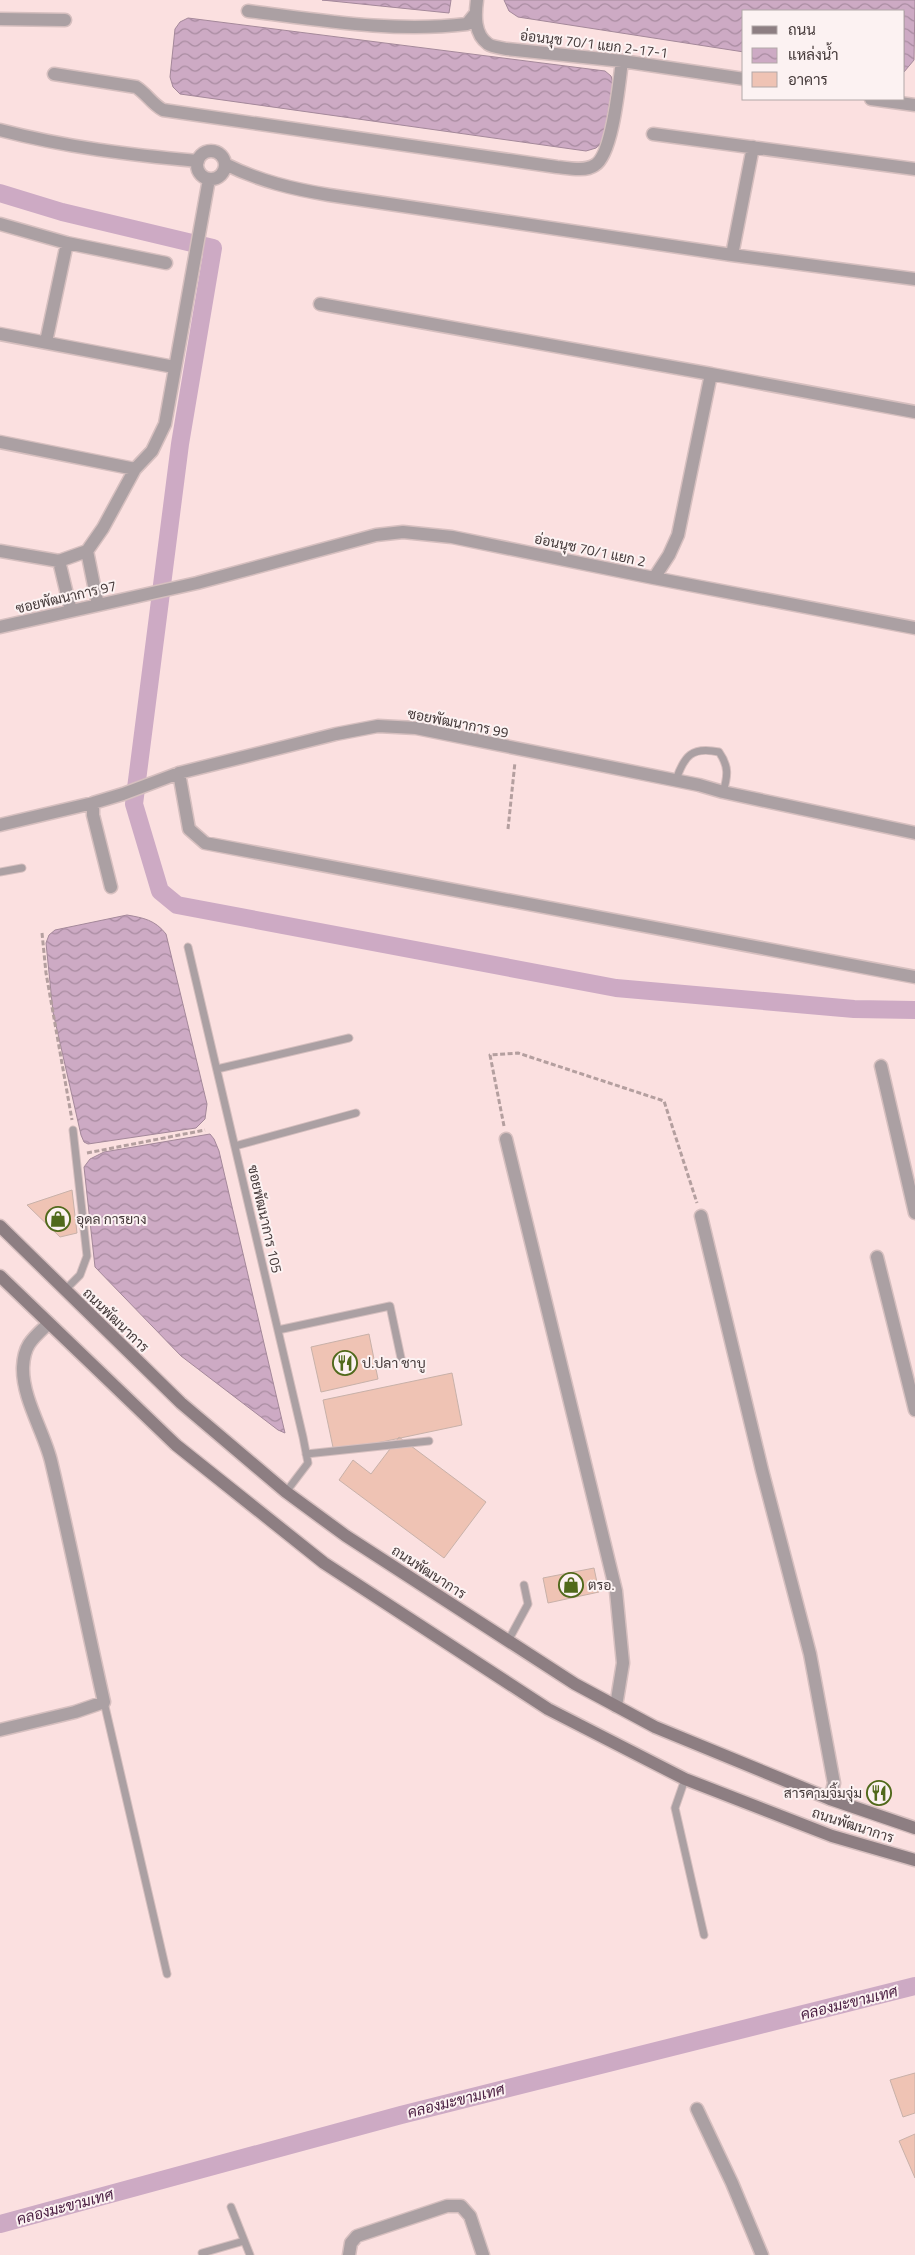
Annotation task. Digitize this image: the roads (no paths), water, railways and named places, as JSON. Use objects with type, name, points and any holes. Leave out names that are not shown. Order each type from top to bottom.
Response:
[{"type":"main road","name":"ถนนพัฒนาการ","points":[[0,1226],[64,1291],[181,1403],[286,1492],[346,1536],[575,1684],[655,1727],[830,1799],[915,1828]]},
{"type":"main road","name":"ถนนพัฒนาการ","points":[[0,1276],[176,1445],[324,1563],[548,1709],[685,1779],[832,1836],[915,1860]]},
{"type":"street","name":"อ่อนนุช 70/1 แยก 2-17-1","points":[[477,0],[475,14],[479,33],[488,45],[507,49],[622,61],[742,79]]},
{"type":"street","points":[[248,11],[363,25],[446,27],[467,24],[475,14]]},
{"type":"street","points":[[0,19],[65,20]]},
{"type":"street","points":[[54,74],[136,87],[144,92],[157,107],[163,110],[556,167],[583,169],[594,166],[604,158],[609,142],[622,61]]},
{"type":"street","points":[[878,100],[915,105]]},
{"type":"street","points":[[0,130],[47,142],[110,152],[198,160]]},
{"type":"street","points":[[653,134],[915,169]]},
{"type":"street","points":[[732,255],[753,147]]},
{"type":"street","points":[[210,179],[199,172],[198,160],[205,152],[210,151],[220,154],[225,164],[245,174],[296,190],[732,255],[915,279]]},
{"type":"street","points":[[210,179],[221,175],[225,164]]},
{"type":"street","points":[[0,551],[59,561],[87,551],[103,528],[135,469],[152,451],[165,424],[210,179]]},
{"type":"street","points":[[0,224],[67,243],[166,263]]},
{"type":"street","points":[[46,342],[67,243]]},
{"type":"street","points":[[320,304],[915,412]]},
{"type":"street","points":[[0,334],[174,367]]},
{"type":"street","name":"อ่อนนุช 70/1 แยก 2","points":[[138,595],[197,583],[376,535],[403,532],[452,537],[654,578],[669,555],[678,535],[711,374]]},
{"type":"street","points":[[0,442],[135,469]]},
{"type":"street","points":[[87,551],[98,605]]},
{"type":"street","points":[[59,561],[71,611]]},
{"type":"street","points":[[654,578],[915,628]]},
{"type":"street","name":"ซอยพัฒนาการ 97","points":[[0,627],[138,595]]},
{"type":"street","name":"ซอยพัฒนาการ 99","points":[[0,825],[123,794],[179,773],[336,734],[378,726],[416,728],[676,780],[723,792],[915,833]]},
{"type":"street","points":[[179,773],[189,829],[205,843],[915,977]]},
{"type":"street","points":[[93,802],[94,815],[111,888]]},
{"type":"street","points":[[881,1066],[915,1213]]},
{"type":"street","points":[[506,1140],[616,1591],[623,1663],[616,1706]]},
{"type":"street","points":[[701,1216],[762,1470],[810,1654],[834,1783],[830,1799]]},
{"type":"street","points":[[877,1258],[915,1410]]},
{"type":"street","points":[[0,1730],[75,1712],[104,1702],[50,1459],[24,1378],[24,1350],[32,1339],[48,1324]]},
{"type":"street","points":[[697,2109],[732,2183],[762,2255]]},
{"type":"street","points":[[350,2255],[351,2243],[357,2236],[447,2206],[461,2206],[470,2216],[482,2255]]},
{"type":"lane","points":[[676,780],[682,762],[693,753],[706,750],[719,752],[726,761],[728,774],[723,792]]},
{"type":"lane","points":[[0,872],[22,868]]},
{"type":"lane","name":"ซอยพัฒนาการ 105","points":[[188,947],[306,1454]]},
{"type":"lane","points":[[216,1069],[349,1038]]},
{"type":"lane","points":[[235,1146],[356,1113]]},
{"type":"lane","points":[[64,1291],[80,1275],[87,1256],[73,1130]]},
{"type":"lane","points":[[278,1330],[390,1306],[401,1358]]},
{"type":"lane","points":[[286,1492],[308,1463],[306,1454],[429,1441]]},
{"type":"lane","points":[[508,1641],[528,1604],[524,1585]]},
{"type":"lane","points":[[104,1702],[167,1974]]},
{"type":"lane","points":[[685,1779],[676,1808],[704,1935]]},
{"type":"lane","points":[[231,2207],[250,2255]]},
{"type":"lane","points":[[202,2253],[244,2241]]},
{"type":"water","points":[[322,0],[451,0],[449,13]]},
{"type":"water","points":[[504,0],[915,0],[914,60],[905,71],[905,10],[742,10],[742,52],[518,17],[509,11]]},
{"type":"water","points":[[188,18],[605,71],[611,76],[613,83],[603,142],[596,148],[586,151],[180,94],[173,87],[170,77],[175,29],[180,22]]},
{"type":"water","points":[[127,915],[149,920],[166,934],[207,1104],[205,1119],[196,1128],[88,1144],[84,1142],[81,1135],[53,1012],[46,943],[49,935],[55,930]]},
{"type":"water","points":[[210,1134],[219,1151],[285,1433],[278,1430],[181,1356],[95,1267],[84,1167],[90,1159],[104,1152]]},
{"type":"waterway","points":[[0,193],[62,212],[213,248],[180,444],[134,804],[160,891],[177,905],[616,988],[854,1009],[915,1010]]},
{"type":"waterway","name":"คลองมะขามเทศ","points":[[0,2224],[401,2115],[915,1986]]},
{"type":"place","name":"อุดล การยาง","points":[[58,1219]]},
{"type":"place","name":"ป.ปลา ชาบู","points":[[345,1363]]},
{"type":"place","name":"ตรอ.","points":[[571,1585]]},
{"type":"place","name":"สารคามจิ้มจุ่ม","points":[[879,1793]]}]
